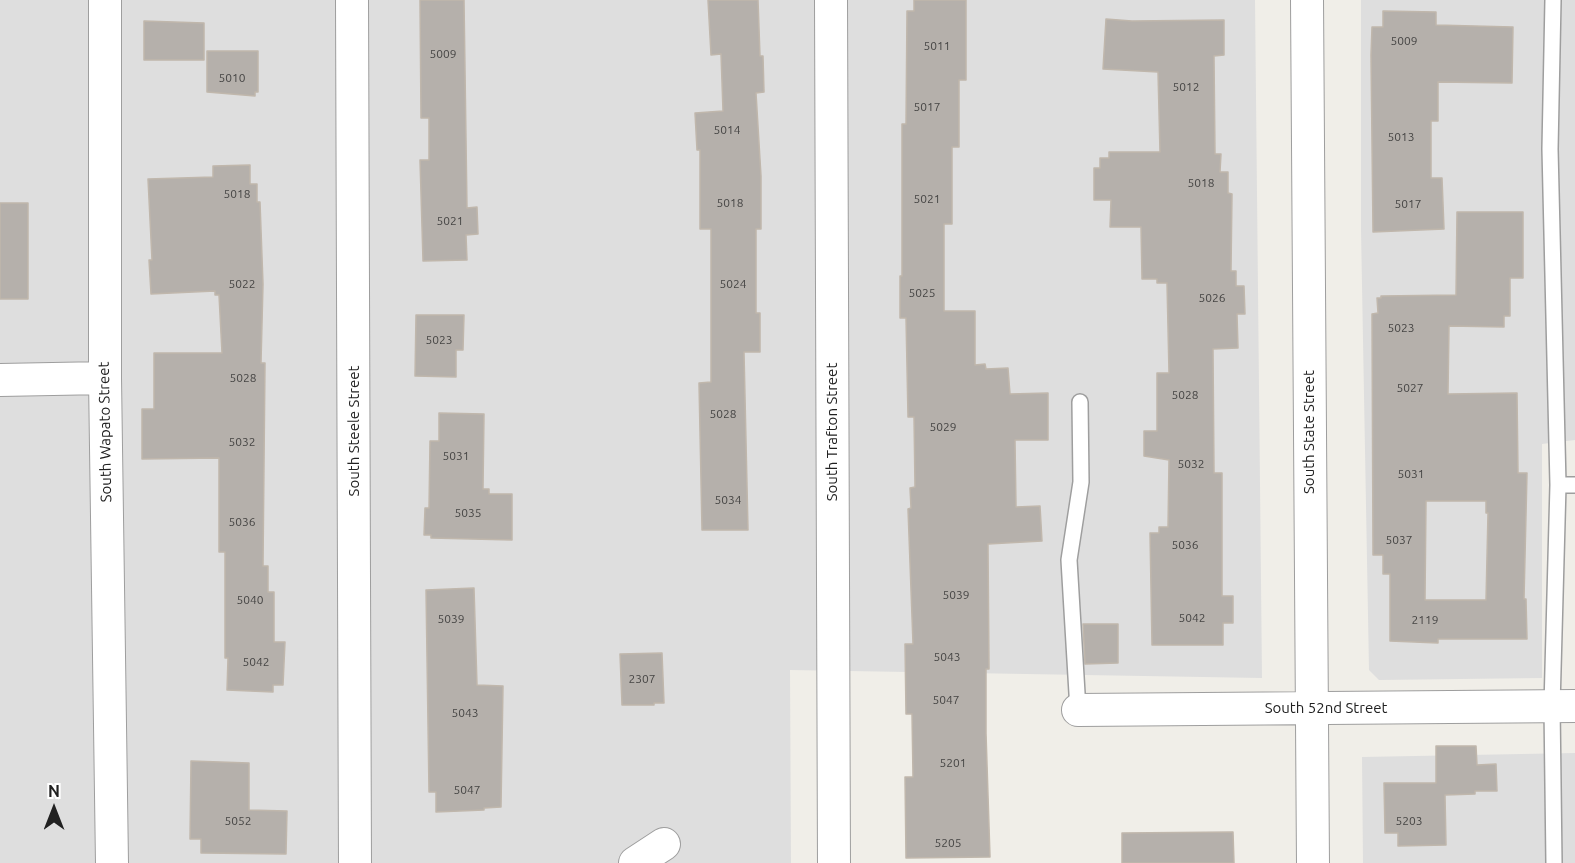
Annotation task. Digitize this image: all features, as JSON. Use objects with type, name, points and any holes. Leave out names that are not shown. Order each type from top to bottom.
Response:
[{"type":"street","name":"South Wapato Street","points":[[105,0],[105,378],[112,863]]},
{"type":"street","name":"South Steele Street","points":[[352,0],[355,863]]},
{"type":"street","name":"South Trafton Street","points":[[831,0],[834,863]]},
{"type":"street","name":"South State Street","points":[[1307,0],[1313,863]]},
{"type":"street","points":[[0,380],[105,378]]},
{"type":"street","name":"South 52nd Street","points":[[1078,710],[1564,706]]},
{"type":"street","points":[[635,863],[664,844]]},
{"type":"lane","points":[[1553,0],[1550,149],[1564,706],[1554,863]]},
{"type":"lane","points":[[1078,710],[1069,560],[1082,482],[1080,402]]},
{"type":"lane","points":[[1558,485],[1575,485]]},
{"type":"shaded area","points":[[0,0],[1255,0],[1262,678],[790,670],[791,863],[0,863]]},
{"type":"shaded area","points":[[1361,0],[1575,0],[1575,440],[1542,444],[1542,678],[1379,680],[1369,670],[1361,230]]},
{"type":"shaded area","points":[[1575,753],[1575,863],[1363,863],[1362,757]]},
{"type":"building","points":[[420,0],[464,0],[467,208],[477,207],[478,234],[466,235],[467,260],[423,261],[420,160],[429,160],[429,118],[421,118]]},
{"type":"building","points":[[708,0],[758,0],[760,56],[763,56],[764,92],[756,93],[761,176],[761,229],[756,229],[756,313],[760,313],[760,352],[744,352],[748,530],[702,530],[699,383],[711,382],[711,229],[700,229],[700,150],[697,150],[695,113],[723,111],[721,54],[711,55]]},
{"type":"building","points":[[914,0],[966,0],[966,80],[959,80],[959,147],[952,147],[952,224],[944,224],[944,311],[975,311],[975,365],[985,364],[986,369],[1008,368],[1010,394],[1048,393],[1048,440],[1015,440],[1016,507],[1040,506],[1042,541],[988,544],[989,669],[986,669],[986,733],[990,857],[906,858],[905,777],[913,777],[912,714],[906,714],[905,644],[913,644],[908,509],[911,508],[910,488],[915,487],[914,417],[908,417],[906,318],[900,318],[900,276],[902,276],[902,124],[906,124],[907,11],[914,11]]},
{"type":"building","points":[[1383,11],[1436,12],[1436,25],[1513,27],[1512,83],[1438,82],[1438,121],[1431,121],[1431,178],[1442,178],[1444,229],[1373,232],[1372,27],[1383,27]]},
{"type":"building","points":[[1106,19],[1224,20],[1224,55],[1214,56],[1215,154],[1221,154],[1220,172],[1228,172],[1228,193],[1232,194],[1231,271],[1236,271],[1236,286],[1244,286],[1245,314],[1237,314],[1238,348],[1213,349],[1214,473],[1222,473],[1222,596],[1233,596],[1233,623],[1223,623],[1223,645],[1152,645],[1150,533],[1159,533],[1159,527],[1168,527],[1169,460],[1144,456],[1144,431],[1157,431],[1157,373],[1169,373],[1167,283],[1157,283],[1157,279],[1142,279],[1141,227],[1110,227],[1111,200],[1094,200],[1094,168],[1100,168],[1100,158],[1109,158],[1109,152],[1160,152],[1158,72],[1103,69]]},
{"type":"building","points":[[144,21],[204,23],[204,60],[144,60]]},
{"type":"building","points":[[207,51],[258,51],[258,92],[255,92],[255,96],[207,92]]},
{"type":"building","points":[[250,165],[250,184],[257,184],[257,202],[260,202],[263,284],[261,363],[265,363],[263,566],[268,566],[268,592],[274,592],[274,642],[285,642],[283,685],[273,685],[273,692],[227,690],[225,552],[219,552],[219,458],[142,459],[142,409],[154,409],[154,353],[222,353],[219,295],[215,295],[215,291],[151,294],[149,260],[152,260],[148,179],[213,177],[213,166]]},
{"type":"building","points":[[0,203],[28,203],[28,299],[0,299]]},
{"type":"building","points":[[1457,212],[1523,212],[1523,278],[1510,278],[1510,316],[1504,316],[1504,327],[1449,326],[1448,394],[1517,393],[1518,473],[1527,473],[1524,599],[1526,599],[1527,639],[1438,639],[1438,643],[1390,641],[1390,574],[1383,574],[1383,555],[1373,555],[1372,314],[1378,313],[1377,298],[1381,296],[1456,295]],"holes":[[[1426,501],[1486,501],[1486,513],[1488,513],[1486,600],[1425,600]]]},
{"type":"building","points":[[416,315],[464,315],[463,350],[456,350],[456,377],[415,376]]},
{"type":"building","points":[[439,413],[484,414],[483,489],[489,489],[489,494],[512,494],[512,540],[431,538],[431,535],[424,535],[425,508],[429,508],[430,441],[439,441]]},
{"type":"building","points":[[474,588],[477,685],[503,686],[501,807],[436,812],[436,792],[429,792],[426,590]]},
{"type":"building","points":[[1083,624],[1118,624],[1118,663],[1085,664]]},
{"type":"building","points":[[662,653],[664,703],[622,705],[620,654]]},
{"type":"building","points":[[1436,746],[1476,746],[1477,765],[1496,764],[1497,791],[1445,795],[1446,845],[1398,846],[1398,833],[1385,833],[1384,783],[1436,783]]},
{"type":"building","points":[[191,761],[249,763],[249,810],[287,811],[286,854],[201,853],[201,839],[190,839]]},
{"type":"building","points":[[1233,832],[1234,863],[1122,863],[1122,833]]}]
